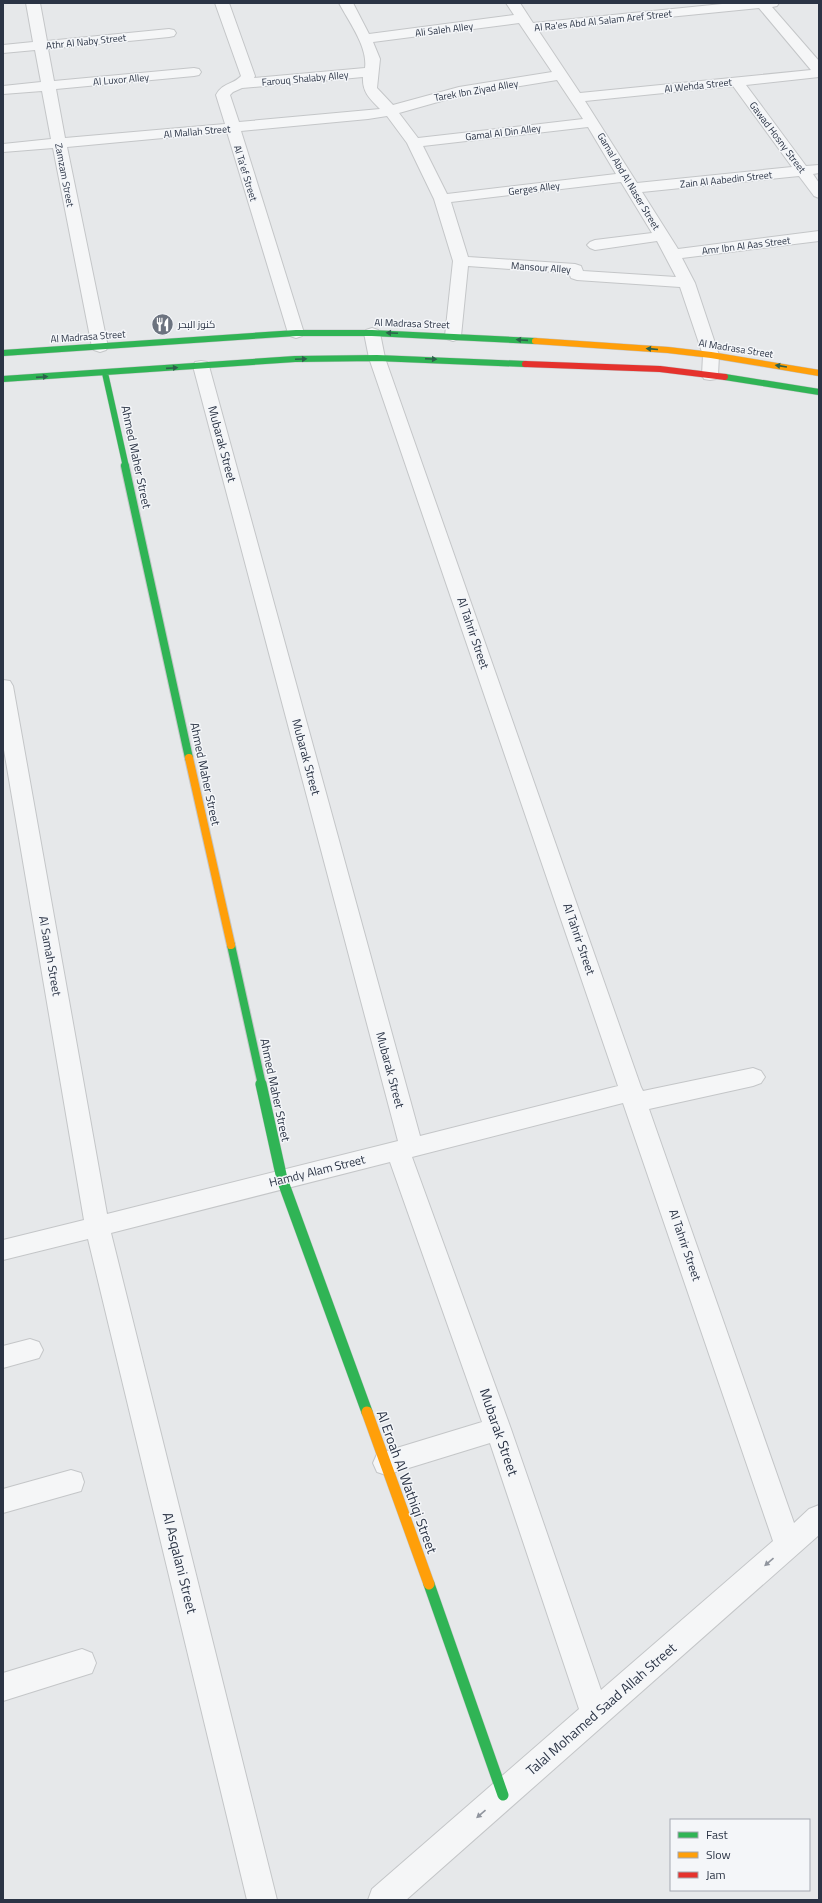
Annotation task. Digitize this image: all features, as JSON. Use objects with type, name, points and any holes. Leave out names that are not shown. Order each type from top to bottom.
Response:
[{"type":"main road","name":"Al Madrasa Street","points":[[3,352],[100,347],[296,333],[372,333],[622,346],[710,355],[819,373]]},
{"type":"main road","points":[[3,380],[295,359],[377,358],[623,366],[710,375],[819,392]]},
{"type":"main road","name":"Ahmed Maher Street","points":[[105,373],[282,1179]]},
{"type":"main road","name":"Al Eroah Al Wathiqi Street","points":[[282,1179],[386,1463],[503,1795]]},
{"type":"street","name":"Zamzam Street","points":[[33,3],[59,143],[100,347]]},
{"type":"street","points":[[222,3],[248,76],[246,81],[239,84]]},
{"type":"street","points":[[346,3],[374,59],[370,88],[374,96],[391,111],[414,143],[442,199],[461,261],[452,336]]},
{"type":"street","name":"Gamal Abd Al Naser Street","points":[[512,3],[592,122],[673,254],[687,283],[710,355],[710,375]]},
{"type":"street","points":[[765,3],[819,72]]},
{"type":"street","name":"Al Ra'es Abd Al Salam Aref Street","points":[[526,23],[765,3]]},
{"type":"street","name":"Ali Saleh Alley","points":[[365,39],[526,23]]},
{"type":"street","name":"Athr Al Naby Street","points":[[3,49],[169,33]]},
{"type":"street","name":"Al Luxor Alley","points":[[3,90],[194,72]]},
{"type":"street","name":"Farouq Shalaby Alley","points":[[239,84],[372,72]]},
{"type":"street","name":"Al Wehda Street","points":[[576,98],[737,82],[819,72]]},
{"type":"street","name":"Tarek Ibn Ziyad Alley","points":[[391,111],[427,99],[464,90],[562,76]]},
{"type":"street","name":"Gawad Hosny Street","points":[[737,82],[819,193]]},
{"type":"street","name":"Al Ta'ef Street","points":[[239,84],[226,90],[223,96],[296,333]]},
{"type":"street","name":"Al Mallah Street","points":[[3,148],[368,116],[391,111]]},
{"type":"street","name":"Gamal Al Din Alley","points":[[414,143],[592,122]]},
{"type":"street","name":"Zain Al Aabedin Street","points":[[630,182],[819,169]]},
{"type":"street","name":"Gerges Alley","points":[[442,199],[630,182]]},
{"type":"street","points":[[595,245],[662,236]]},
{"type":"street","name":"Amr Ibn Al Aas Street","points":[[673,254],[819,236]]},
{"type":"street","name":"Mansour Alley","points":[[461,261],[575,269],[577,275],[687,283]]},
{"type":"street","name":"Al Tahrir Street","points":[[372,333],[377,358],[788,1545]]},
{"type":"street","name":"Mubarak Street","points":[[201,366],[405,1149],[595,1714]]},
{"type":"street","name":"Al Samah Street","points":[[3,686],[97,1226]]},
{"type":"street","name":"Hamdy Alam Street","points":[[3,1250],[405,1149],[634,1097],[753,1077]]},
{"type":"street","name":"Al Asqalani Street","points":[[97,1226],[262,1900]]},
{"type":"street","points":[[3,1357],[30,1350]]},
{"type":"street","points":[[386,1463],[498,1428]]},
{"type":"street","points":[[3,1501],[71,1482]]},
{"type":"street","name":"Talal Mohamed Saad Allah Street","points":[[383,1900],[819,1518]]},
{"type":"street","points":[[3,1687],[82,1663]]},
{"type":"traffic: fast","points":[[3,353],[296,333],[372,333],[535,341]]},
{"type":"traffic: fast","points":[[3,379],[295,359],[377,358],[525,364]]},
{"type":"traffic: fast","points":[[105,373],[189,758]]},
{"type":"traffic: fast","points":[[725,377],[819,392]]},
{"type":"traffic: fast","points":[[231,945],[282,1179],[367,1412]]},
{"type":"traffic: fast","points":[[429,1584],[503,1795]]},
{"type":"traffic: slow","points":[[535,341],[668,350],[711,355],[819,373]]},
{"type":"traffic: slow","points":[[189,758],[231,945]]},
{"type":"traffic: slow","points":[[367,1412],[429,1584]]},
{"type":"traffic: jam","points":[[525,364],[660,369],[725,377]]},
{"type":"place","name":"كنوز البحر","points":[[163,324]]}]
